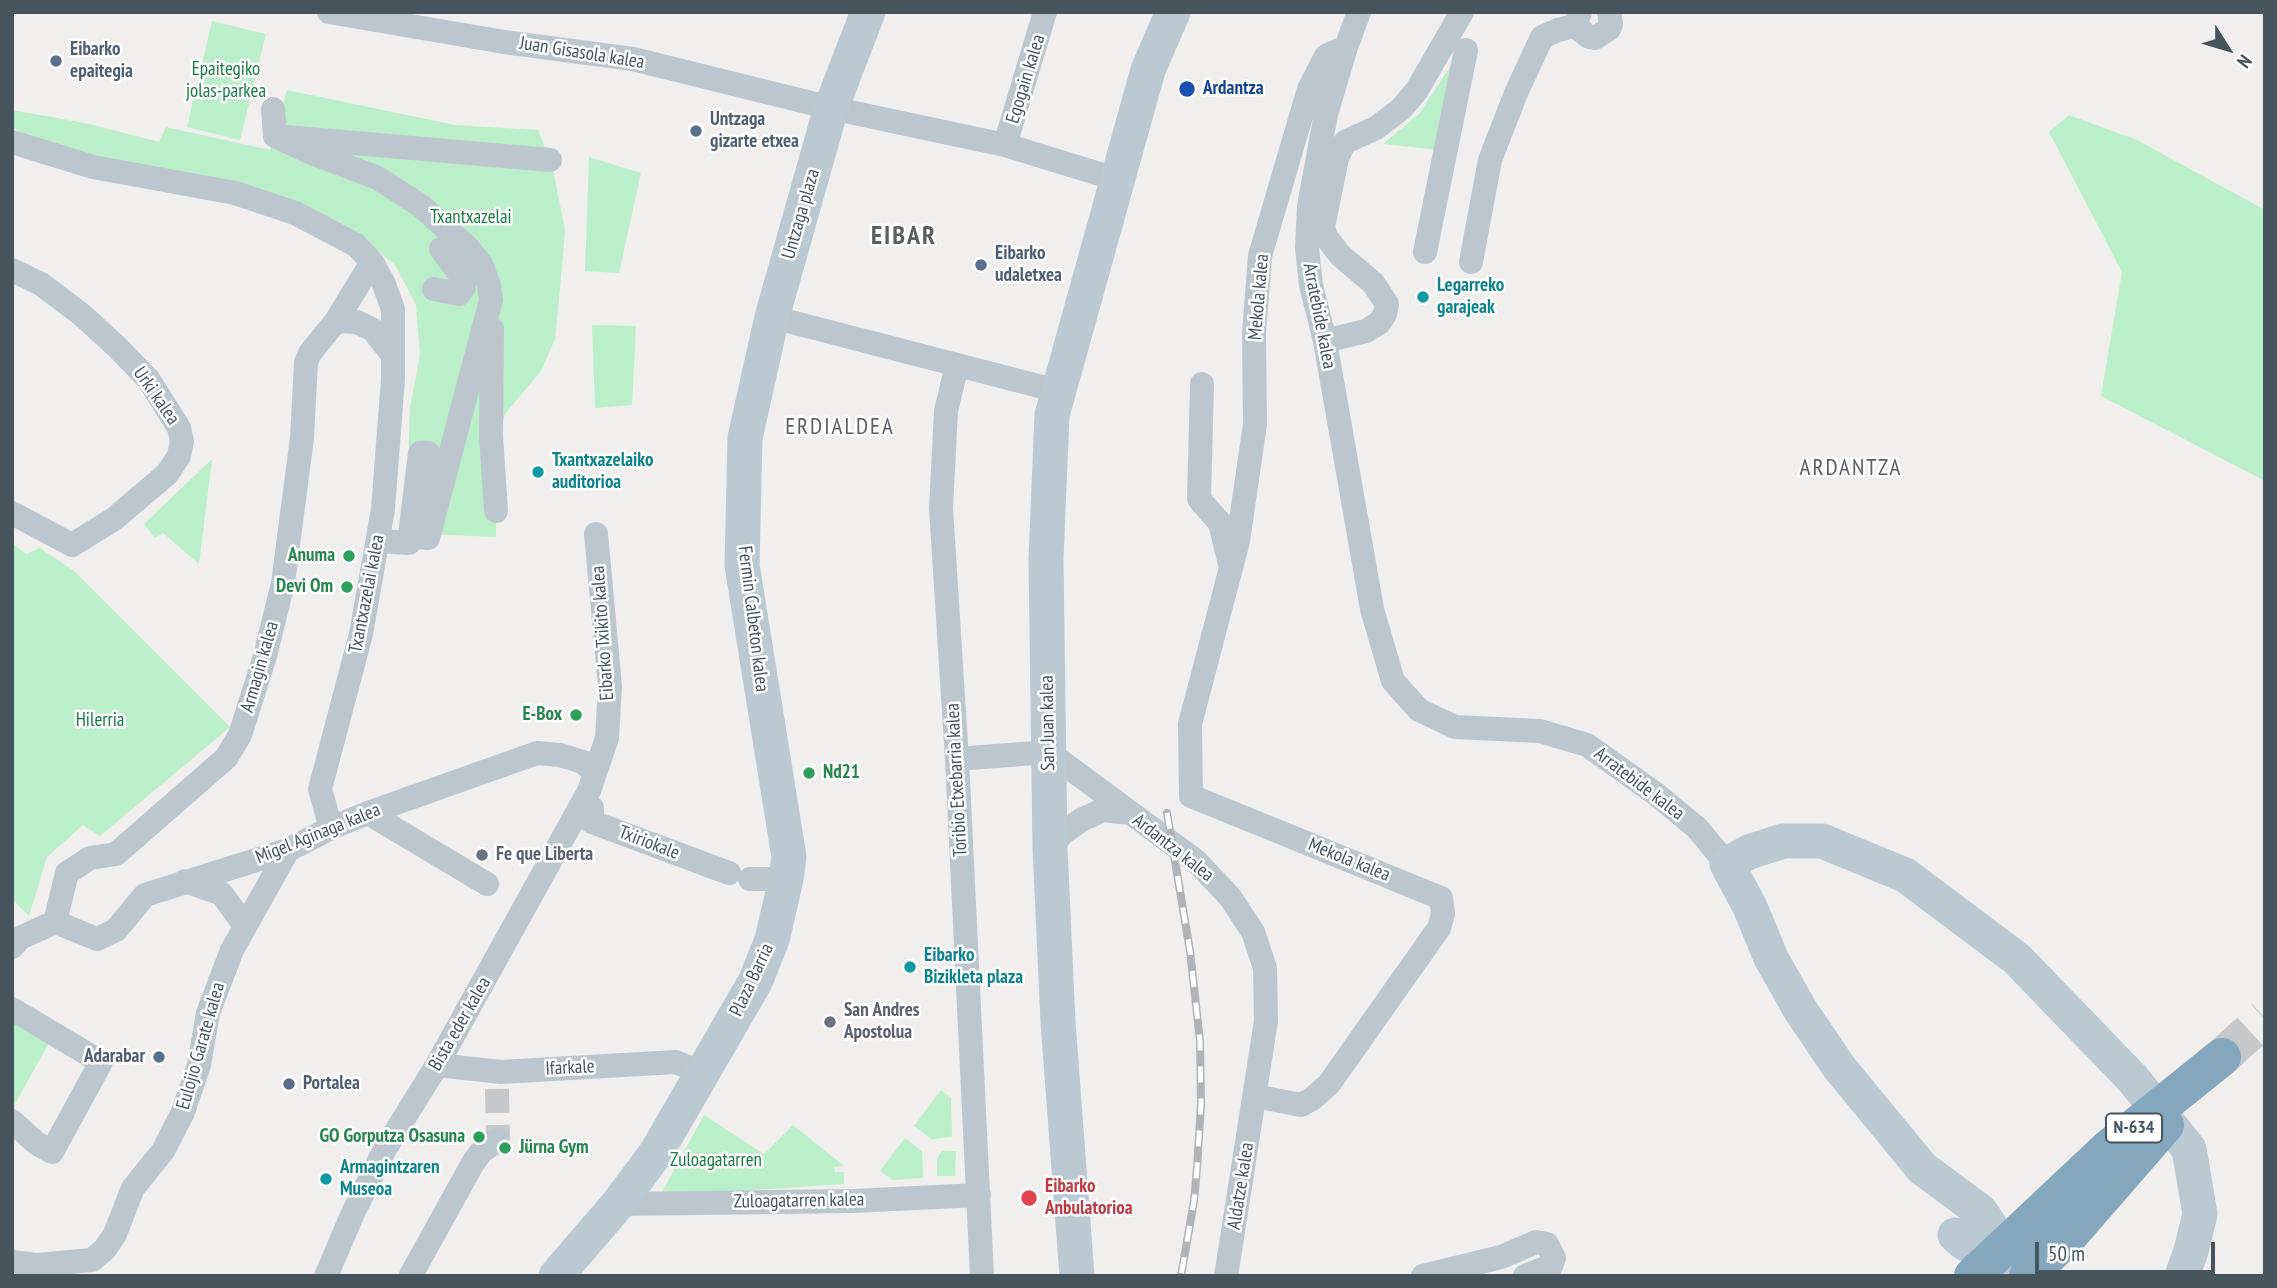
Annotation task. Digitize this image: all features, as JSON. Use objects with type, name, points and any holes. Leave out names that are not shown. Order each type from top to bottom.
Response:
[{"type":"highway","name":"N-634","points":[[1987,1268],[2048,1203],[2109,1148],[2222,1057],[2087,1215]]},
{"type":"highway","points":[[2028,1276],[2087,1215]]},
{"type":"street","name":"Juan Gisasola kalea","points":[[329,12],[504,42],[634,59],[831,108]]},
{"type":"street","name":"Untzaga plaza","points":[[772,317],[831,108],[868,12]]},
{"type":"street","name":"Egogain kalea","points":[[1005,145],[1045,12]]},
{"type":"street","name":"San Juan kalea","points":[[1077,1276],[1058,1022],[1050,848],[1046,559],[1052,415],[1148,70],[1173,12]]},
{"type":"street","name":"Arratebide kalea","points":[[1359,12],[1326,114],[1309,206],[1307,248],[1311,285],[1325,341],[1372,609],[1393,681],[1419,710],[1455,727],[1540,730],[1587,745],[1687,819],[1727,864]]},
{"type":"street","points":[[1325,341],[1366,331],[1379,323],[1387,304],[1373,283],[1340,254],[1326,237],[1324,227],[1337,158],[1345,142],[1376,128],[1401,109],[1417,90],[1462,12]]},
{"type":"street","points":[[1471,262],[1490,160],[1516,93],[1542,37],[1579,19],[1580,30],[1589,37],[1601,37],[1611,24],[1609,12]]},
{"type":"street","name":"Mekola kalea","points":[[1255,1096],[1301,1105],[1329,1084],[1439,928],[1443,914],[1441,898],[1191,796],[1190,724],[1238,541],[1255,424],[1254,357],[1260,256],[1309,89],[1326,56],[1346,47]]},
{"type":"street","points":[[1424,252],[1466,50]]},
{"type":"street","points":[[831,108],[1005,145],[1116,179]]},
{"type":"street","points":[[273,109],[275,136]]},
{"type":"street","points":[[275,136],[550,160]]},
{"type":"street","points":[[275,136],[378,178],[421,206],[467,247],[481,264],[489,285],[494,348],[491,436],[496,511]]},
{"type":"street","name":"Txantxazelai kalea","points":[[12,142],[93,167],[235,193],[295,213],[356,245],[372,262],[393,309],[393,379],[379,541],[360,634],[320,789],[331,828]]},
{"type":"street","points":[[434,289],[459,295],[464,287],[457,271],[441,249]]},
{"type":"street","points":[[332,325],[372,262]]},
{"type":"street","name":"Urki kalea","points":[[12,270],[51,292],[117,346],[149,380],[179,428],[183,441],[179,456],[167,474],[114,519],[72,545],[12,513]]},
{"type":"street","points":[[379,541],[409,543],[420,453],[429,453],[420,537],[428,538],[491,300]]},
{"type":"street","points":[[772,317],[1058,391]]},
{"type":"street","name":"Fermin Calbeton kalea","points":[[772,317],[745,438],[742,565],[789,857],[786,879]]},
{"type":"street","points":[[332,325],[357,321],[373,330],[393,354]]},
{"type":"street","name":"Armagin kalea","points":[[55,922],[66,873],[90,858],[116,854],[226,758],[240,735],[265,656],[283,583],[302,438],[306,362],[332,325]]},
{"type":"street","name":"Toribio Etxebarria kalea","points":[[957,365],[946,411],[941,508],[957,759],[982,1276]]},
{"type":"street","name":"Mekola kalea","points":[[1202,384],[1199,499],[1220,523],[1231,568]]},
{"type":"street","name":"Eibarko Txikito kalea","points":[[594,772],[607,738],[610,686],[596,534]]},
{"type":"street","points":[[957,759],[1048,752]]},
{"type":"street","name":"Ardantza kalea","points":[[1048,752],[1196,860],[1230,897],[1253,932],[1265,968],[1266,1021],[1255,1096]]},
{"type":"street","name":"Migel Aginaga kalea","points":[[55,922],[97,939],[116,930],[145,895],[288,850],[368,813],[537,753],[560,755],[583,762],[594,772]]},
{"type":"street","name":"Bista eder kalea","points":[[326,1276],[385,1149],[437,1065],[583,804],[594,772]]},
{"type":"street","name":"Txiriokale","points":[[583,804],[592,808],[592,822],[739,876],[786,879]]},
{"type":"street","points":[[1050,848],[1063,833],[1081,820],[1103,810],[1129,813]]},
{"type":"street","points":[[368,813],[487,884]]},
{"type":"street","points":[[1987,1268],[1993,1230],[1980,1211],[1923,1168],[1839,1067],[1801,1011],[1771,958],[1750,907],[1727,864],[1749,852],[1783,841],[1822,841],[1905,875],[2017,959],[2133,1079],[2189,1149],[2200,1214],[2182,1276]]},
{"type":"street","name":"Eulojio Garate kalea","points":[[24,1264],[92,1260],[105,1248],[114,1234],[133,1188],[163,1150],[183,1112],[199,1065],[208,1013],[232,950],[288,850]]},
{"type":"street","name":"Plaza Barria","points":[[556,1276],[618,1204],[656,1153],[755,982],[772,940],[786,879]]},
{"type":"street","points":[[185,881],[222,894],[244,926]]},
{"type":"street","points":[[12,947],[20,938],[55,922]]},
{"type":"street","points":[[12,1009],[101,1062],[52,1152],[36,1143],[12,1121]]},
{"type":"street","name":"Ifarkale","points":[[437,1065],[499,1080],[676,1062],[702,1073]]},
{"type":"street","name":"Aldatze kalea","points":[[1226,1276],[1255,1096]]},
{"type":"street","points":[[411,1275],[473,1163],[482,1151],[498,1140]]},
{"type":"street","points":[[1923,1168],[1955,1235],[1964,1243],[1984,1251],[1987,1268]]},
{"type":"street","name":"Zuloagatarren kalea","points":[[618,1204],[852,1201],[979,1195]]},
{"type":"street","points":[[1980,1211],[2008,1214],[2048,1203]]},
{"type":"street","points":[[1987,1268],[2016,1248],[2087,1215]]},
{"type":"street","points":[[1955,1235],[1956,1276]]},
{"type":"street","points":[[1423,1276],[1501,1257],[1536,1242],[1546,1244],[1554,1258],[1551,1265],[1525,1276]]},
{"type":"green space","name":"Epaitegiko jolas-parkea","points":[[212,21],[266,34],[240,140],[187,127]]},
{"type":"green space","points":[[1463,47],[1440,150],[1383,144],[1419,114]]},
{"type":"green space","name":"Txantxazelai","points":[[287,90],[455,125],[538,130],[552,166],[565,229],[555,339],[541,371],[505,414],[496,441],[496,537],[406,533],[410,407],[420,355],[416,305],[395,265],[365,240],[54,151],[12,127],[12,110],[90,124],[159,142],[166,127],[270,150]]},
{"type":"green space","points":[[2069,115],[2137,140],[2265,210],[2265,481],[2101,396],[2122,272],[2049,132]]},
{"type":"green space","points":[[589,157],[641,173],[619,273],[585,271]]},
{"type":"green space","points":[[592,325],[636,326],[632,405],[595,408]]},
{"type":"green space","points":[[212,459],[199,564],[163,533],[155,538],[144,524]]},
{"type":"green space","name":"Hilerria","points":[[12,543],[26,554],[40,548],[74,571],[230,727],[100,836],[83,825],[47,857],[29,916],[12,899]]},
{"type":"green space","points":[[12,1023],[49,1043],[15,1104],[12,1102]]},
{"type":"green space","points":[[941,1090],[951,1098],[952,1137],[931,1139],[914,1126]]},
{"type":"green space","name":"Zuloagatarren","points":[[704,1115],[764,1154],[793,1125],[844,1166],[834,1167],[835,1172],[844,1172],[844,1184],[667,1196],[663,1194],[663,1190]]},
{"type":"green space","points":[[905,1138],[922,1151],[923,1178],[893,1180],[880,1171]]},
{"type":"green space","points":[[942,1151],[956,1151],[955,1176],[937,1176],[937,1158]]},
{"type":"tunnel","points":[[2222,1057],[2265,1018]]},
{"type":"tunnel","points":[[497,1089],[498,1140]]},
{"type":"railway","points":[[1167,813],[1190,951],[1200,1041],[1201,1104],[1197,1168],[1181,1276]]},
{"type":"place","name":"Eibarko epaitegia","points":[[56,61]]},
{"type":"place","name":"Ardantza","points":[[1187,89]]},
{"type":"place","name":"Untzaga gizarte etxea","points":[[696,131]]},
{"type":"place","name":"Eibarko udaletxea","points":[[981,265]]},
{"type":"place","name":"Legarreko garajeak","points":[[1423,297]]},
{"type":"place","name":"Txantxazelaiko auditorioa","points":[[538,472]]},
{"type":"place","name":"Anuma","points":[[349,556]]},
{"type":"place","name":"Devi Om","points":[[347,587]]},
{"type":"place","name":"E-Box","points":[[576,715]]},
{"type":"place","name":"Nd21","points":[[809,773]]},
{"type":"place","name":"Fe que Liberta","points":[[482,855]]},
{"type":"place","name":"Eibarko Bizikleta plaza","points":[[910,967]]},
{"type":"place","name":"San Andres Apostolua","points":[[830,1022]]},
{"type":"place","name":"Adarabar","points":[[159,1057]]},
{"type":"place","name":"Portalea","points":[[289,1084]]},
{"type":"place","name":"GO Gorputza Osasuna","points":[[479,1137]]},
{"type":"place","name":"Jürna Gym","points":[[505,1148]]},
{"type":"place","name":"Armagintzaren Museoa","points":[[326,1179]]},
{"type":"place","name":"Eibarko Anbulatorioa","points":[[1029,1198]]},
{"type":"district","name":"EIBAR","points":[[904,237]]},
{"type":"district","name":"ERDIALDEA","points":[[840,427]]},
{"type":"district","name":"ARDANTZA","points":[[1851,468]]}]
